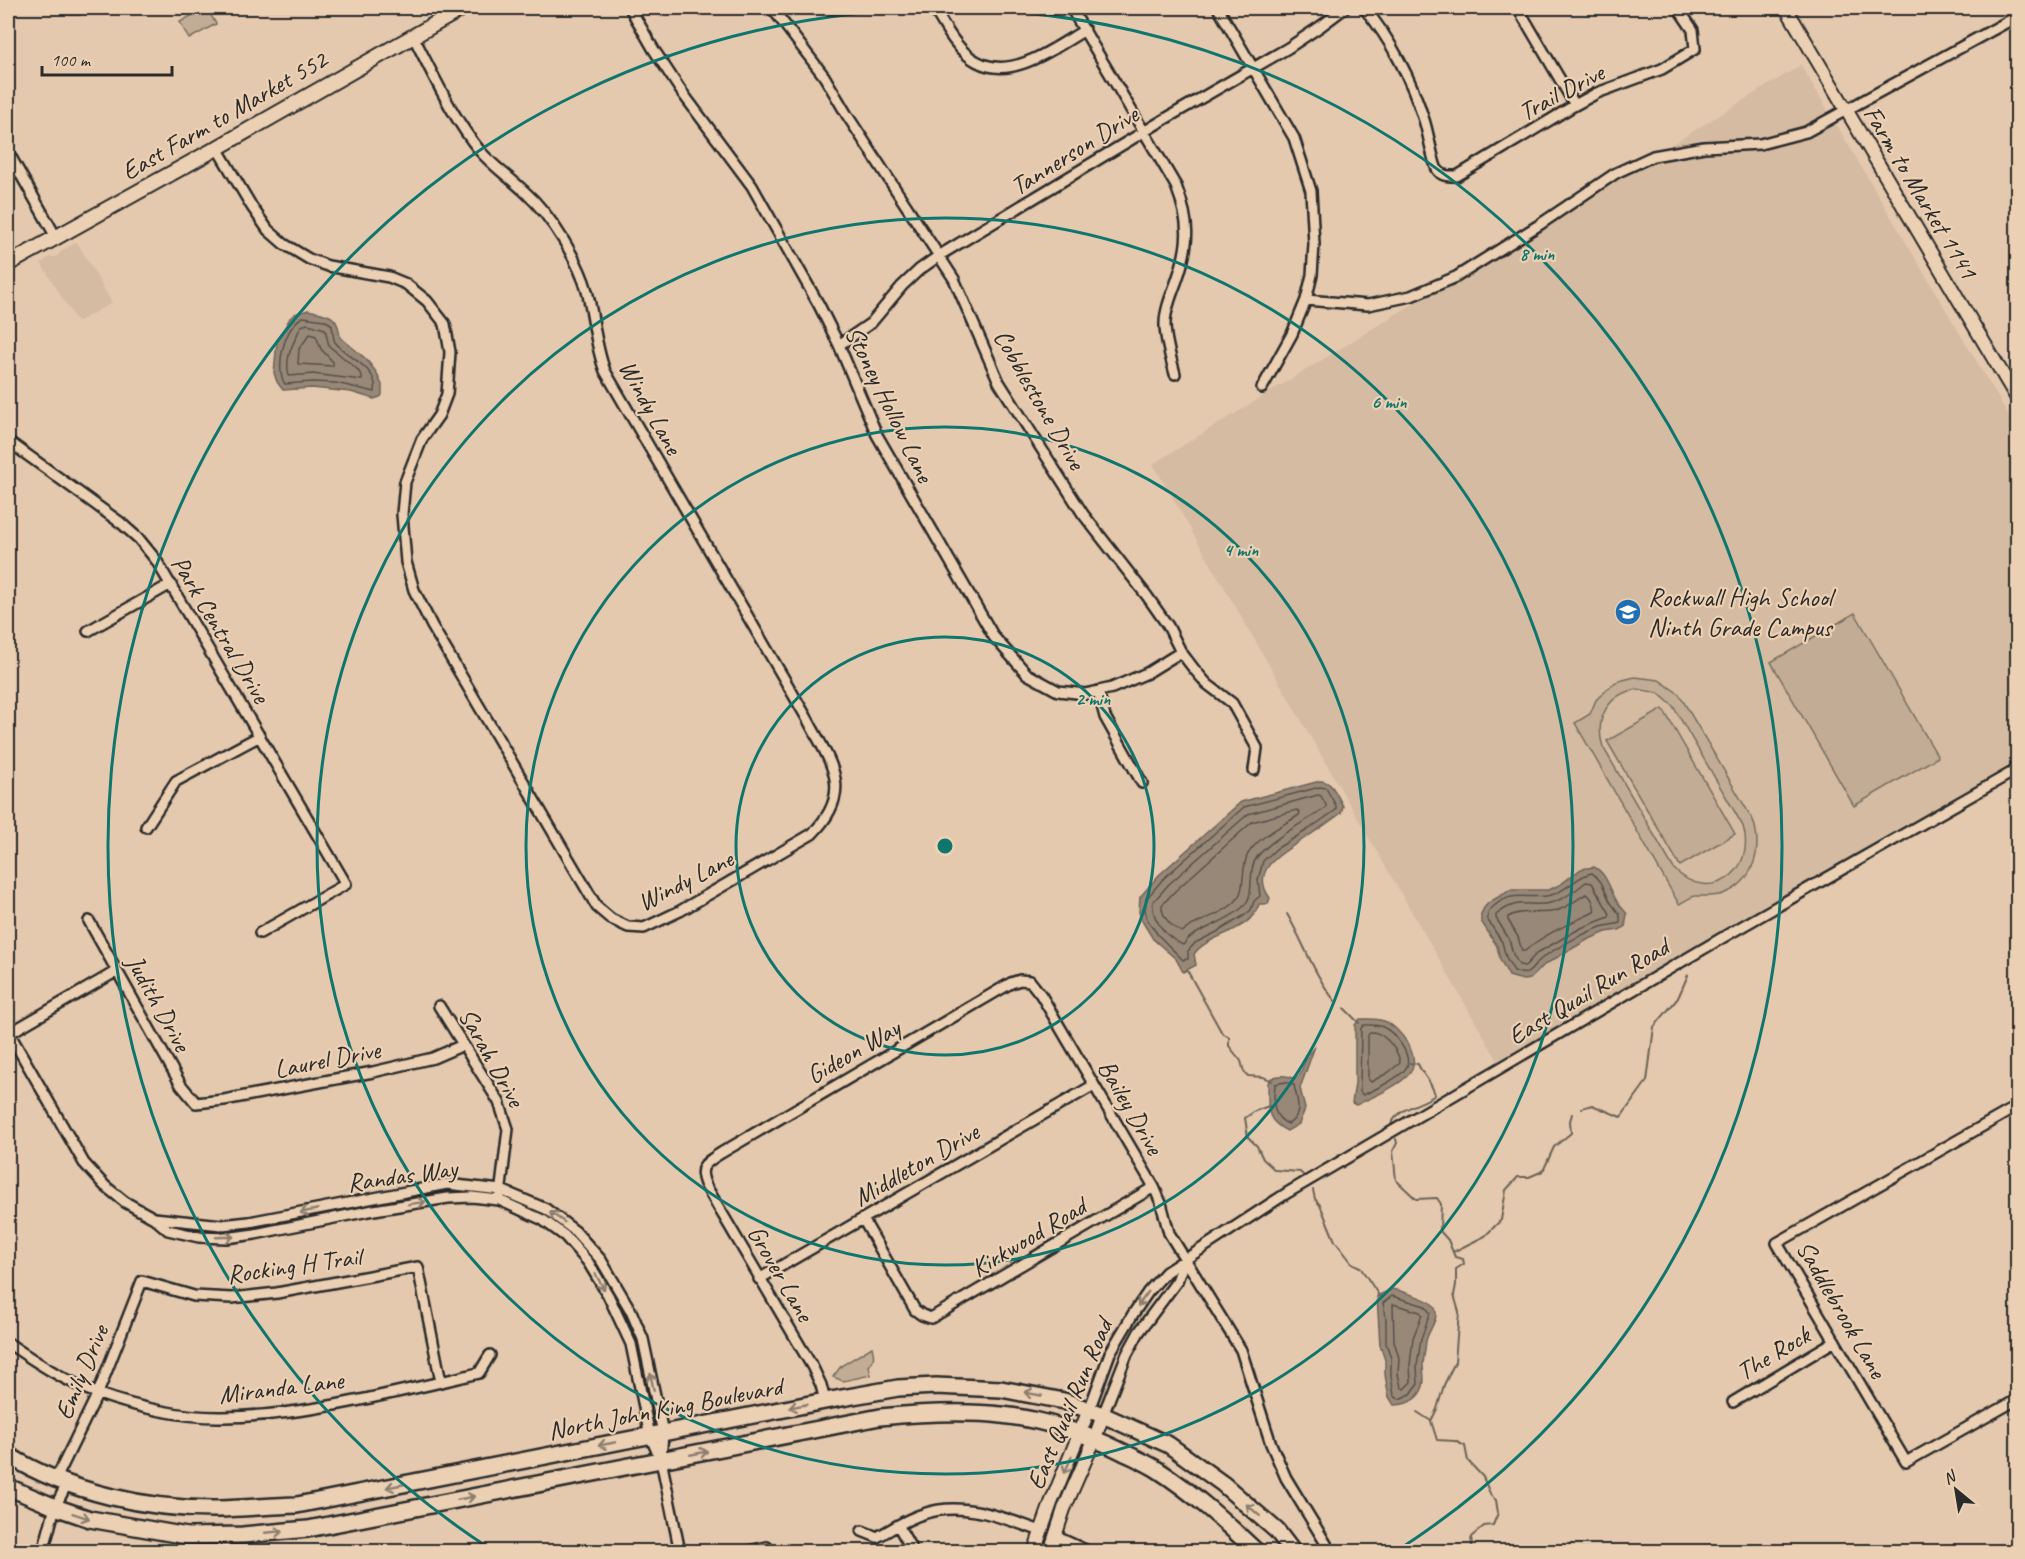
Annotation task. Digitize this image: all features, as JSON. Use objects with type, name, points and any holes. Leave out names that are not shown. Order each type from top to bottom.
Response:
[{"type":"main road","name":"East Farm to Market 552","points":[[8,264],[463,8]]},
{"type":"main road","name":"North John King Boulevard","points":[[8,1455],[62,1481],[114,1498],[157,1505],[216,1509],[297,1505],[898,1388],[973,1387],[1032,1394],[1064,1401],[1169,1445],[1223,1484],[1277,1531],[1293,1551]]},
{"type":"main road","name":"North John King Boulevard","points":[[8,1487],[90,1519],[187,1536],[243,1535],[308,1529],[880,1418],[926,1413],[1014,1416],[1047,1422],[1088,1436],[1157,1469],[1210,1509],[1257,1551]]},
{"type":"street","name":"Stoney Hollow Lane","points":[[630,8],[681,91],[752,186],[819,305],[877,435],[994,637],[1027,674],[1058,691],[1086,694],[1112,688],[1147,673],[1181,652]]},
{"type":"street","name":"Cobblestone Drive","points":[[772,8],[824,76],[847,115],[940,255],[954,279],[985,353],[1005,391],[1083,514],[1147,596],[1181,652],[1201,677],[1232,703],[1239,714],[1257,748],[1254,770]]},
{"type":"street","points":[[933,8],[957,45],[974,60],[986,66],[1011,68],[1028,62],[1085,30]]},
{"type":"street","points":[[1071,8],[1176,186],[1184,206],[1187,249],[1165,324],[1175,374]]},
{"type":"street","points":[[1218,8],[1294,138],[1311,191],[1314,244],[1312,274],[1306,300],[1292,334],[1262,388]]},
{"type":"street","name":"Tannerson Drive","points":[[838,345],[871,323],[902,286],[940,255],[1322,26],[1345,8]]},
{"type":"street","name":"Trail Drive","points":[[1364,8],[1390,45],[1415,97],[1427,130],[1435,168],[1441,174],[1448,176],[1457,176],[1597,93],[1662,69],[1695,49],[1693,30],[1678,8]]},
{"type":"street","points":[[1518,8],[1575,105]]},
{"type":"street","name":"Farm to Market 1141","points":[[1786,8],[2018,400]]},
{"type":"street","points":[[1306,300],[1368,305],[1411,296],[1456,277],[1616,173],[1653,156],[1704,147],[1760,144],[1806,132],[2018,16]]},
{"type":"street","name":"Windy Lane","points":[[217,148],[268,230],[284,244],[309,259],[328,266],[389,277],[406,284],[422,296],[440,315],[448,333],[450,352],[447,394],[439,415],[423,439],[405,483],[402,514],[406,562],[414,590],[432,626],[597,907],[611,920],[635,928],[644,928],[680,911],[812,834],[831,811],[836,797],[836,779],[808,720],[605,371],[600,359],[586,288],[578,265],[546,214],[472,141],[439,86],[413,36]]},
{"type":"street","points":[[8,152],[56,237]]},
{"type":"street","name":"Park Central Drive","points":[[8,441],[121,523],[139,539],[156,560],[346,884],[260,933]]},
{"type":"street","points":[[88,631],[171,584]]},
{"type":"street","points":[[1098,691],[1105,717],[1142,783]]},
{"type":"street","points":[[146,827],[176,781],[260,736]]},
{"type":"street","name":"East Quail Run Road","points":[[1050,1551],[1096,1413],[1110,1353],[1148,1292],[1166,1272],[1287,1193],[1717,940],[2018,769]]},
{"type":"street","name":"Judith Drive","points":[[88,921],[181,1085],[196,1103]]},
{"type":"street","points":[[8,1032],[117,971]]},
{"type":"street","name":"Gideon Way","points":[[702,1168],[721,1153],[1011,983],[1020,980],[1030,981]]},
{"type":"street","name":"Bailey Drive","points":[[1030,981],[1041,994],[1154,1187],[1169,1233],[1241,1350],[1271,1444],[1286,1478],[1331,1551]]},
{"type":"street","name":"Sarah Drive","points":[[439,1006],[499,1102],[508,1129],[500,1195]]},
{"type":"street","name":"Randas Way","points":[[8,1032],[84,1163],[105,1186],[125,1202],[154,1218],[168,1230],[199,1237],[226,1238],[448,1198],[500,1195],[551,1225],[565,1236],[588,1262],[608,1294],[631,1344],[657,1434]]},
{"type":"street","name":"Laurel Drive","points":[[196,1103],[224,1100],[373,1072],[433,1058],[463,1045]]},
{"type":"street","name":"Middleton Drive","points":[[759,1279],[1094,1085]]},
{"type":"street","name":"Saddlebrook Lane","points":[[2018,1106],[1778,1243],[1906,1462],[2018,1399]]},
{"type":"street","name":"Grover Lane","points":[[702,1168],[701,1176],[706,1186],[813,1368],[825,1401]]},
{"type":"street","name":"Randas Way","points":[[154,1218],[222,1225],[249,1222],[447,1184],[500,1195],[546,1209],[564,1221],[601,1260],[631,1311],[643,1339],[661,1460],[680,1551]]},
{"type":"street","name":"Kirkwood Road","points":[[862,1219],[915,1310],[922,1316],[931,1318],[1154,1187]]},
{"type":"street","name":"East Quail Run Road","points":[[1096,1413],[1126,1354],[1176,1281],[1185,1259]]},
{"type":"street","name":"Rocking H Trail","points":[[142,1281],[194,1296],[232,1298],[277,1293],[418,1267],[441,1382]]},
{"type":"street","name":"Emily Drive","points":[[43,1551],[62,1481],[142,1281]]},
{"type":"street","name":"The Rock","points":[[1733,1402],[1835,1341]]},
{"type":"street","name":"Miranda Lane","points":[[8,1343],[44,1367],[98,1393],[137,1405],[187,1414],[222,1417],[270,1414],[330,1405],[441,1382],[478,1373],[490,1355]]},
{"type":"street","name":"East Quail Run Road","points":[[1034,1551],[1041,1531],[1088,1436]]},
{"type":"street","points":[[861,1532],[877,1537],[924,1513],[943,1509],[972,1510],[992,1514],[1041,1531]]},
{"type":"street","points":[[898,1525],[913,1551]]},
{"type":"street","points":[[1055,1536],[1090,1551]]},
{"type":"street","points":[[744,1551],[768,1549]]},
{"type":"shaded area","points":[[205,8],[216,24],[189,39],[180,22]]},
{"type":"shaded area","name":"Rockwall High School Ninth Grade Campus","points":[[1801,65],[2017,430],[2017,761],[1498,1061],[1153,464]]},
{"type":"shaded area","points":[[77,242],[112,303],[77,322],[41,263],[50,257],[56,257]]},
{"type":"shaded area","points":[[1855,613],[1938,757],[1854,806],[1771,662]]},
{"type":"shaded area","points":[[1635,677],[1659,680],[1679,694],[1753,820],[1757,842],[1753,864],[1749,873],[1734,889],[1720,895],[1694,896],[1679,904],[1575,723],[1590,714],[1596,700],[1619,681]],"holes":[[[1637,689],[1658,693],[1673,706],[1743,826],[1745,843],[1743,858],[1737,870],[1727,879],[1715,884],[1702,884],[1688,879],[1674,869],[1603,747],[1600,727],[1611,702],[1618,696]]]},
{"type":"shaded area","points":[[1663,709],[1735,834],[1680,866],[1607,741]]},
{"type":"shaded area","points":[[872,1347],[874,1357],[869,1366],[871,1375],[843,1381],[833,1377],[841,1366]]},
{"type":"water","points":[[59,8],[96,8],[84,14],[73,15],[64,14]]},
{"type":"water","points":[[308,310],[327,315],[335,320],[340,337],[366,359],[376,372],[382,385],[380,397],[374,399],[351,392],[312,388],[283,390],[274,373],[277,342],[290,318]]},
{"type":"water","points":[[1320,781],[1328,784],[1334,790],[1343,806],[1341,813],[1274,860],[1267,868],[1264,877],[1264,887],[1270,898],[1268,904],[1259,904],[1254,914],[1239,927],[1201,947],[1194,954],[1196,965],[1183,972],[1176,959],[1153,939],[1142,921],[1139,912],[1140,897],[1159,875],[1241,802]]},
{"type":"water","points":[[1594,867],[1604,877],[1616,900],[1627,914],[1625,927],[1587,940],[1544,965],[1530,979],[1523,980],[1509,976],[1500,959],[1497,946],[1481,921],[1484,908],[1488,903],[1510,890],[1549,890],[1581,869]]},
{"type":"water","points":[[1360,1019],[1378,1019],[1397,1030],[1408,1044],[1413,1067],[1399,1083],[1356,1105],[1352,1103],[1355,1083],[1355,1025]]},
{"type":"water","points":[[1315,1046],[1300,1088],[1305,1109],[1299,1124],[1287,1131],[1271,1117],[1268,1105],[1268,1083],[1275,1077],[1299,1076],[1306,1059]]},
{"type":"water","points":[[1392,1289],[1427,1301],[1436,1310],[1426,1341],[1423,1388],[1413,1400],[1394,1405],[1389,1397],[1385,1360],[1380,1345],[1377,1296]]},
{"type":"waterway","points":[[1287,914],[1321,981],[1335,1001]]},
{"type":"waterway","points":[[1187,970],[1222,1033],[1229,1037],[1229,1046],[1241,1061],[1244,1072],[1248,1076],[1263,1077],[1272,1081]]},
{"type":"waterway","points":[[1582,1108],[1592,1105],[1621,1117],[1647,1081],[1654,1027],[1678,998],[1688,975]]},
{"type":"waterway","points":[[1344,1008],[1359,1023]]},
{"type":"waterway","points":[[1390,1127],[1393,1120],[1403,1111],[1435,1095],[1418,1064],[1410,1063]]},
{"type":"waterway","points":[[1269,1106],[1245,1118],[1248,1137],[1257,1146],[1263,1159],[1275,1170],[1300,1172],[1304,1176]]},
{"type":"waterway","points":[[1453,1252],[1485,1236],[1501,1220],[1506,1190],[1518,1177],[1529,1177],[1543,1171],[1554,1147],[1571,1133],[1572,1114]]},
{"type":"waterway","points":[[1396,1139],[1397,1143],[1393,1151],[1396,1180],[1416,1199],[1437,1198],[1441,1204],[1440,1231],[1448,1240],[1455,1257],[1463,1259],[1464,1264],[1456,1269],[1454,1295],[1459,1312],[1455,1362],[1431,1421],[1437,1440],[1455,1441],[1465,1446],[1468,1461],[1483,1477],[1491,1496],[1496,1500],[1498,1513],[1493,1525],[1484,1526],[1471,1537],[1473,1552]]},
{"type":"waterway","points":[[1313,1190],[1335,1241],[1352,1263],[1360,1267],[1380,1297]]},
{"type":"waterway","points":[[1417,1412],[1431,1421]]},
{"type":"place","name":"Rockwall High School Ninth Grade Campus","points":[[1628,612]]}]
